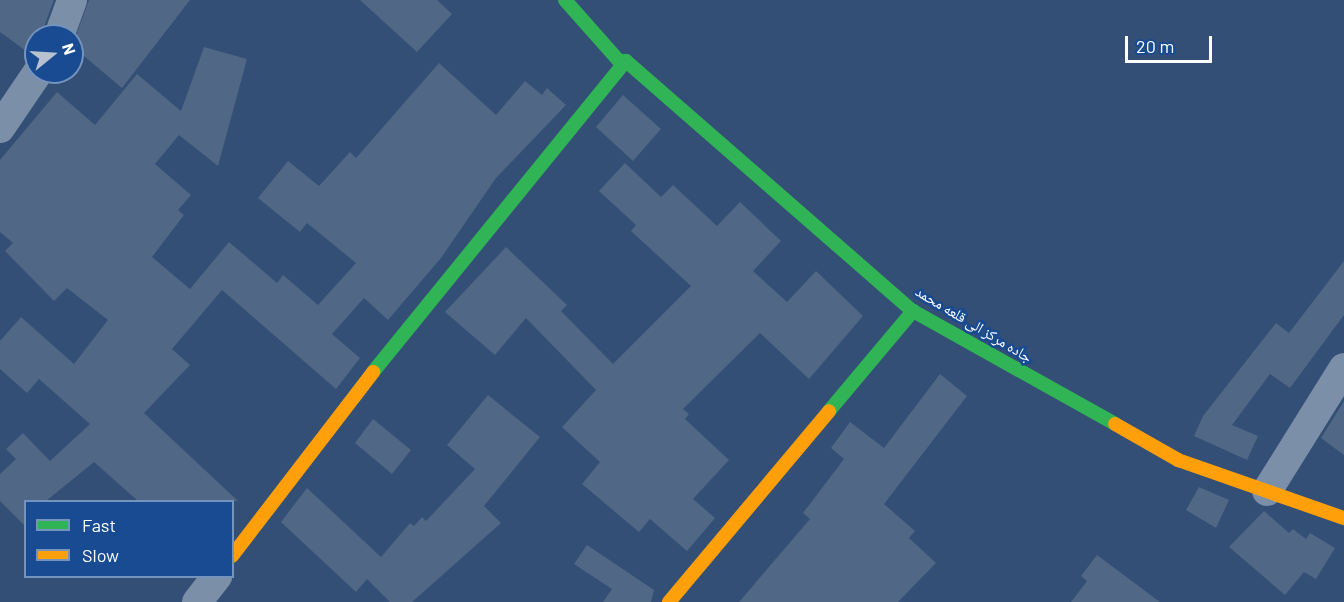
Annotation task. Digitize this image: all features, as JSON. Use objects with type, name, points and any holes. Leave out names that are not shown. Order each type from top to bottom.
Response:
[{"type":"street","points":[[63,24],[72,0]]},
{"type":"street","name":"جاده مرکز الی قلعه محمد","points":[[565,0],[619,61],[626,61],[913,311],[1178,460],[1344,518]]},
{"type":"street","points":[[234,553],[384,357],[626,61]]},
{"type":"street","points":[[3,117],[29,84]]},
{"type":"street","points":[[669,602],[913,311]]},
{"type":"street","points":[[1267,491],[1344,368]]},
{"type":"street","points":[[197,602],[215,578]]},
{"type":"building","points":[[0,0],[54,0],[45,24],[24,24],[24,49],[0,32]]},
{"type":"building","points":[[89,0],[190,0],[122,88],[84,56],[84,24],[80,24]]},
{"type":"building","points":[[360,0],[437,0],[452,14],[417,52]]},
{"type":"building","points":[[204,47],[247,59],[218,166],[179,135],[155,164],[191,195],[178,210],[184,215],[152,257],[190,289],[229,242],[277,283],[283,275],[318,305],[356,263],[307,223],[300,232],[258,198],[288,161],[319,186],[350,152],[356,158],[439,63],[496,115],[525,81],[542,95],[547,88],[566,105],[496,178],[441,258],[388,320],[364,298],[332,334],[360,358],[336,389],[222,290],[172,349],[190,365],[144,413],[238,501],[137,500],[94,462],[47,500],[24,500],[24,525],[0,501],[0,474],[16,459],[6,449],[23,433],[50,461],[90,424],[39,379],[27,393],[0,369],[0,341],[21,317],[74,364],[108,320],[67,288],[54,301],[5,251],[13,243],[0,232],[0,160],[57,92],[95,125],[137,74],[181,111]]},
{"type":"building","points":[[623,95],[661,129],[633,161],[596,127]]},
{"type":"building","points":[[625,163],[661,197],[673,185],[717,226],[740,202],[781,241],[753,271],[787,302],[816,271],[863,316],[809,379],[760,333],[683,409],[689,414],[685,419],[729,460],[693,499],[715,518],[687,551],[650,519],[639,532],[582,484],[600,462],[562,427],[596,390],[526,318],[495,355],[445,312],[506,247],[567,305],[561,311],[613,364],[691,286],[631,231],[636,225],[599,191]]},
{"type":"building","points":[[1344,261],[1344,315],[1290,388],[1270,374],[1232,425],[1258,436],[1247,460],[1194,436],[1203,416],[1276,323],[1289,333]]},
{"type":"building","points":[[940,374],[967,396],[884,504],[915,531],[909,538],[936,563],[898,602],[739,602],[810,519],[803,513],[844,459],[831,448],[850,422],[884,448]]},
{"type":"building","points":[[488,395],[540,437],[484,506],[501,523],[412,602],[390,602],[367,579],[356,592],[281,522],[307,488],[381,557],[410,523],[414,526],[422,517],[426,521],[475,469],[447,445]]},
{"type":"building","points":[[1344,401],[1344,455],[1321,438]]},
{"type":"building","points":[[373,419],[411,450],[392,474],[355,443]]},
{"type":"building","points":[[1199,487],[1229,500],[1216,528],[1186,510]]},
{"type":"building","points":[[1264,511],[1289,533],[1293,529],[1306,539],[1310,533],[1335,548],[1316,579],[1304,572],[1285,595],[1229,547]]},
{"type":"building","points":[[587,545],[654,590],[651,602],[603,602],[612,589],[574,564]]},
{"type":"building","points":[[1097,555],[1160,602],[1071,602],[1087,581],[1081,576]]},
{"type":"traffic: fast","points":[[565,0],[619,61],[626,61],[913,311],[1115,424]]},
{"type":"traffic: fast","points":[[373,372],[626,61]]},
{"type":"traffic: fast","points":[[829,411],[913,311]]},
{"type":"traffic: slow","points":[[234,553],[373,372]]},
{"type":"traffic: slow","points":[[669,602],[829,411]]},
{"type":"traffic: slow","points":[[1115,424],[1178,460],[1344,518]]}]
